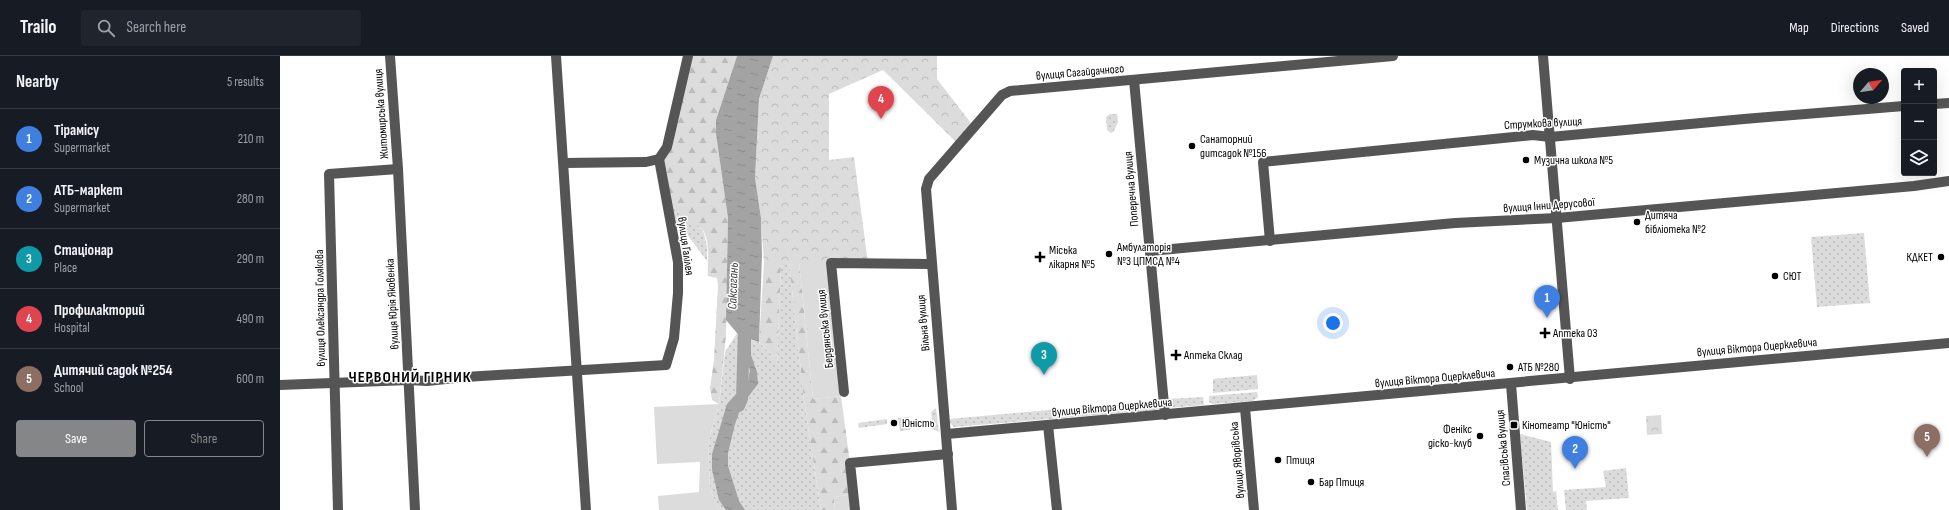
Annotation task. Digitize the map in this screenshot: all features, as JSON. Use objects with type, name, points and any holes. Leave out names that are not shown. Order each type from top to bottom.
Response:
[{"type":"street","name":"Житомирська вулиця","points":[[390,56],[398,169]]},
{"type":"street","points":[[556,56],[586,510]]},
{"type":"street","points":[[564,163],[646,162],[659,159],[667,147],[688,56]]},
{"type":"street","name":"вулиця Сагайдачного","points":[[959,145],[1002,95],[1010,91],[1393,56]]},
{"type":"street","points":[[1543,56],[1558,218],[1570,379]]},
{"type":"street","name":"Поперечна вулиця","points":[[1134,80],[1164,415]]},
{"type":"street","points":[[1937,104],[1949,103]]},
{"type":"street","name":"Струмкова вулиця","points":[[1270,240],[1263,162],[1533,136],[1550,137],[1901,106]]},
{"type":"street","name":"Вільна вулиця","points":[[952,510],[947,434],[931,264],[926,183],[959,145]]},
{"type":"street","name":"вулиця Галілея","points":[[280,384],[409,380],[427,381],[465,377],[666,365],[674,338],[678,293],[678,262],[659,159]]},
{"type":"street","name":"вулиця Юрія Яковенка","points":[[398,169],[415,510]]},
{"type":"street","name":"вулиця Олександра Голякова","points":[[338,510],[329,174],[398,169]]},
{"type":"street","name":"вулиця Інни Дерусової","points":[[1150,251],[1456,223],[1558,218],[1914,186],[1933,178],[1949,181]]},
{"type":"street","name":"Бердянська вулиця","points":[[844,392],[831,263],[931,264]]},
{"type":"street","name":"вулиця Віктора Оцерклевича","points":[[947,434],[1570,379],[1949,343]]},
{"type":"street","name":"Спасівська вулиця","points":[[1511,384],[1521,510]]},
{"type":"street","name":"вулиця Яворівська","points":[[1245,408],[1254,510]]},
{"type":"street","points":[[1048,425],[1057,510]]},
{"type":"street","points":[[855,510],[850,463],[948,454]]},
{"type":"green space","points":[[688,56],[737,56],[716,120],[716,134],[728,218],[726,335],[719,404],[712,400],[710,388],[714,360],[718,285],[717,278],[708,276],[708,250],[705,234],[701,228],[681,215],[675,207],[665,184],[664,170],[667,138]]},
{"type":"green space","points":[[773,56],[937,56],[937,79],[974,127],[959,145],[883,70],[829,94],[829,160],[854,157],[868,263],[764,263],[761,218],[755,178],[759,99]]},
{"type":"green space","points":[[1110,114],[1117,114],[1118,122],[1114,131],[1111,133],[1107,130],[1106,117]]},
{"type":"green space","points":[[671,197],[685,219],[698,225],[704,233],[707,247],[707,261],[683,229],[671,221]]},
{"type":"green space","points":[[1864,233],[1870,303],[1817,307],[1811,237]]},
{"type":"green space","points":[[781,262],[789,262],[804,400],[821,510],[719,510],[710,489],[708,443],[719,404],[725,352],[737,333],[759,342],[771,354],[777,366]]},
{"type":"green space","points":[[781,262],[777,368],[771,354],[759,342],[764,263]]},
{"type":"green space","points":[[789,262],[799,262],[813,399],[841,396],[853,494],[834,497],[835,510],[821,510],[804,400]]},
{"type":"green space","points":[[799,262],[826,263],[841,396],[813,399]]},
{"type":"green space","points":[[1257,375],[1258,389],[1213,393],[1213,379]]},
{"type":"green space","points":[[1257,392],[1258,397],[1253,401],[1212,404],[1209,402],[1209,396]]},
{"type":"green space","points":[[1203,397],[1204,405],[1167,408],[1166,399]]},
{"type":"green space","points":[[1160,400],[1160,407],[1157,410],[954,427],[950,423],[950,419]]},
{"type":"green space","points":[[719,404],[708,443],[710,489],[719,510],[659,510],[658,496],[699,492],[700,462],[657,464],[654,407]]},
{"type":"green space","points":[[936,408],[939,432],[933,429],[931,412]]},
{"type":"green space","points":[[1661,415],[1662,434],[1647,435],[1646,416]]},
{"type":"green space","points":[[909,417],[910,430],[900,431],[898,418]]},
{"type":"green space","points":[[887,419],[887,424],[859,428],[858,423]]},
{"type":"green space","points":[[1520,434],[1551,442],[1553,492],[1556,491],[1558,510],[1527,510]]},
{"type":"green space","points":[[1626,468],[1629,498],[1586,501],[1587,510],[1566,510],[1564,490],[1606,487],[1603,471]]},
{"type":"green space","points":[[853,494],[855,510],[835,510],[834,497]]},
{"type":"water","points":[[737,56],[773,56],[759,99],[755,178],[761,218],[762,255],[759,342],[751,339],[751,355],[757,372],[758,384],[742,405],[735,424],[728,453],[728,466],[739,501],[745,510],[726,510],[719,500],[712,470],[712,454],[727,404],[736,394],[747,387],[750,371],[741,335],[737,333],[726,320],[728,218],[716,134],[716,120]]},
{"type":"waterway","name":"Саксагань","points":[[739,406],[742,399],[744,329]]},
{"type":"place","name":"Профилакторий","points":[[881,119]]},
{"type":"place","name":"Санаторний дитсадок №156","points":[[1192,146]]},
{"type":"place","name":"Музична школа №5","points":[[1526,160]]},
{"type":"place","name":"Дитяча бібліотека №2","points":[[1637,222]]},
{"type":"place","name":"Амбулаторія №3 ЦПМСД №4","points":[[1109,254]]},
{"type":"place","name":"Міська лікарня №5","points":[[1040,257]]},
{"type":"place","name":"КДКЕТ","points":[[1941,257]]},
{"type":"place","name":"СЮТ","points":[[1775,276]]},
{"type":"place","name":"Тірамісу","points":[[1547,318]]},
{"type":"place","name":"Аптека 03","points":[[1545,333]]},
{"type":"place","name":"Аптека Склад","points":[[1176,355]]},
{"type":"place","name":"АТБ №280","points":[[1510,367]]},
{"type":"place","name":"Стаціонар","points":[[1044,375]]},
{"type":"place","name":"Юність","points":[[894,423]]},
{"type":"place","name":"Кінотеатр \"Юність\"","points":[[1514,425]]},
{"type":"place","name":"Фенікс діско-клуб","points":[[1480,436]]},
{"type":"place","name":"Дитячий садок №254","points":[[1927,457]]},
{"type":"place","name":"Птиця","points":[[1278,460]]},
{"type":"place","name":"АТБ-маркет","points":[[1575,469]]},
{"type":"place","name":"Бар Птиця","points":[[1311,482]]},
{"type":"district","name":"ЧЕРВОНИЙ ГІРНИК","points":[[410,376]]}]
